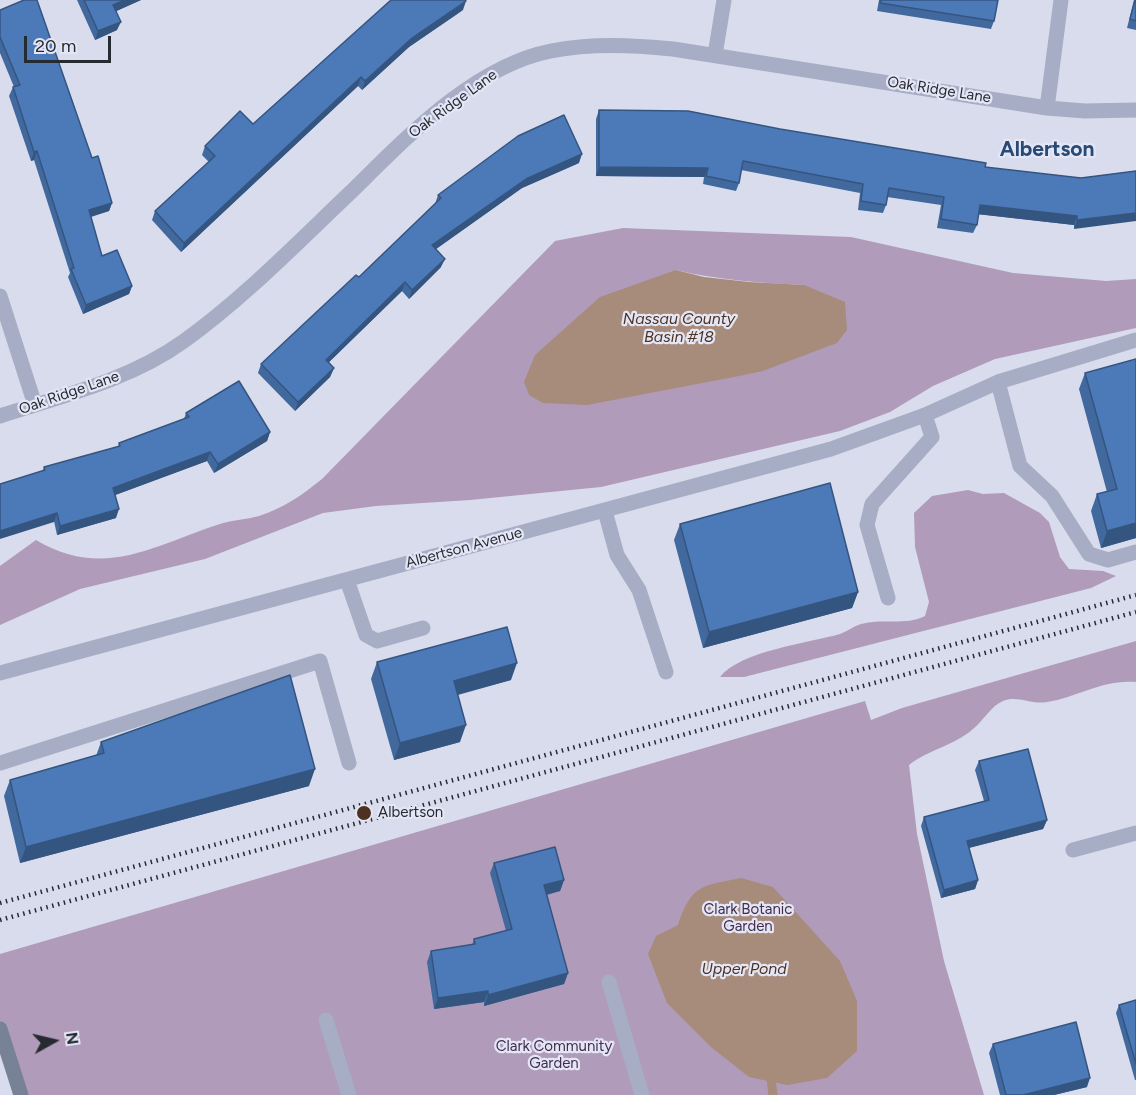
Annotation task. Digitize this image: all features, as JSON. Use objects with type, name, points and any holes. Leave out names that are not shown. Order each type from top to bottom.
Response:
[{"type":"main road","points":[[0,1029],[21,1095]]},
{"type":"street","points":[[715,55],[724,0]]},
{"type":"street","points":[[1047,108],[1062,0]]},
{"type":"street","name":"Oak Ridge Lane","points":[[0,416],[117,377],[151,362],[183,342],[274,266],[415,130],[500,70],[550,51],[590,46],[630,45],[715,55],[1047,108],[1085,111],[1136,110]]},
{"type":"street","points":[[0,297],[35,405]]},
{"type":"street","name":"Albertson Avenue","points":[[0,673],[831,449],[925,415],[998,382],[1136,340]]},
{"type":"street","points":[[998,382],[1020,465],[1052,496],[1089,554],[1108,560],[1136,552]]},
{"type":"street","points":[[888,598],[867,525],[872,504],[932,437],[925,415]]},
{"type":"street","points":[[604,511],[617,555],[639,590],[666,672]]},
{"type":"street","points":[[347,580],[366,635],[377,641],[423,628]]},
{"type":"street","points":[[0,763],[320,661],[349,763]]},
{"type":"street","points":[[1073,850],[1136,833]]},
{"type":"street","points":[[609,982],[642,1095]]},
{"type":"street","points":[[326,1020],[349,1095]]},
{"type":"green space","points":[[623,228],[851,237],[1013,273],[1106,281],[1136,279],[1136,328],[995,359],[933,386],[890,412],[840,431],[601,487],[470,500],[376,506],[323,513],[205,559],[80,589],[0,625],[0,566],[36,540],[61,552],[85,558],[130,555],[223,523],[259,516],[300,496],[322,479],[555,241]],"holes":[[[676,270],[739,280],[804,285],[760,372],[699,382]]]},
{"type":"green space","points":[[968,490],[983,494],[1004,493],[1040,513],[1049,522],[1060,557],[1069,569],[1103,571],[1116,576],[1091,588],[744,677],[720,677],[730,668],[759,654],[840,634],[869,622],[910,621],[925,616],[929,602],[915,547],[914,513],[932,496]]},
{"type":"green space","name":"Clark Botanic Garden","points":[[1136,641],[1136,682],[1113,683],[1047,702],[1008,699],[995,706],[966,735],[924,755],[909,765],[917,834],[944,961],[984,1095],[22,1095],[0,1027],[0,954],[865,701],[871,720],[902,708]]},
{"type":"water","name":"Nassau County Basin #18","points":[[676,270],[704,277],[804,285],[845,302],[847,330],[837,343],[760,372],[587,405],[543,403],[529,395],[524,382],[535,355],[600,297]]},
{"type":"water","name":"Upper Pond","points":[[741,878],[773,887],[840,961],[857,1001],[857,1051],[827,1078],[787,1085],[749,1077],[711,1047],[667,1003],[648,954],[656,936],[678,925],[688,901],[700,889]]},
{"type":"building","points":[[24,0],[37,0],[92,158],[98,156],[112,203],[89,210],[102,256],[117,250],[132,286],[86,305],[71,269],[74,268],[37,151],[34,152],[13,87],[20,85],[0,37],[0,10]]},
{"type":"building","points":[[84,0],[125,0],[113,5],[121,22],[98,31]]},
{"type":"building","points":[[391,0],[466,1],[412,38],[365,81],[361,77],[184,243],[155,211],[215,156],[205,146],[240,111],[253,124]]},
{"type":"building","points":[[881,0],[998,0],[994,21],[880,3]]},
{"type":"building","points":[[1136,0],[1136,21],[1130,19]]},
{"type":"building","points":[[599,110],[688,111],[780,129],[986,163],[985,167],[1081,178],[1136,171],[1136,213],[1077,220],[1077,216],[980,205],[977,225],[941,219],[944,197],[889,188],[886,205],[861,201],[863,184],[743,161],[739,183],[706,176],[708,168],[599,167]]},
{"type":"building","points":[[564,115],[582,154],[526,179],[432,245],[445,259],[412,290],[405,282],[326,360],[334,368],[298,402],[261,364],[356,275],[359,277],[441,198],[438,195],[518,136]]},
{"type":"building","points":[[1136,359],[1136,523],[1107,531],[1097,494],[1117,489],[1085,373]]},
{"type":"building","points":[[239,381],[270,432],[218,464],[210,452],[113,488],[119,509],[60,526],[57,513],[0,531],[0,484],[45,470],[44,467],[120,446],[119,443],[189,417],[186,413]]},
{"type":"building","points":[[830,483],[858,592],[709,632],[680,524]]},
{"type":"building","points":[[507,627],[517,663],[454,681],[466,725],[400,743],[377,662]]},
{"type":"building","points":[[290,675],[315,769],[26,847],[10,780],[104,753],[101,742]]},
{"type":"building","points":[[1028,749],[1047,820],[967,841],[978,880],[944,890],[924,817],[989,800],[979,761]]},
{"type":"building","points":[[555,847],[564,880],[544,885],[568,973],[488,995],[488,991],[438,998],[431,951],[475,944],[474,939],[512,929],[494,863]]},
{"type":"building","points":[[1136,1000],[1136,1064],[1119,1005]]},
{"type":"building","points":[[1076,1022],[1090,1078],[1023,1095],[1006,1095],[993,1044]]},
{"type":"waterway","points":[[770,1071],[773,1095]]},
{"type":"railway","points":[[0,903],[1136,595]]},
{"type":"railway","points":[[0,920],[1136,612]]},
{"type":"place","name":"Albertson","points":[[364,813]]},
{"type":"district","name":"Albertson","points":[[1047,150]]},
{"type":"park label","name":"Clark Community Garden","points":[[554,1056]]}]
